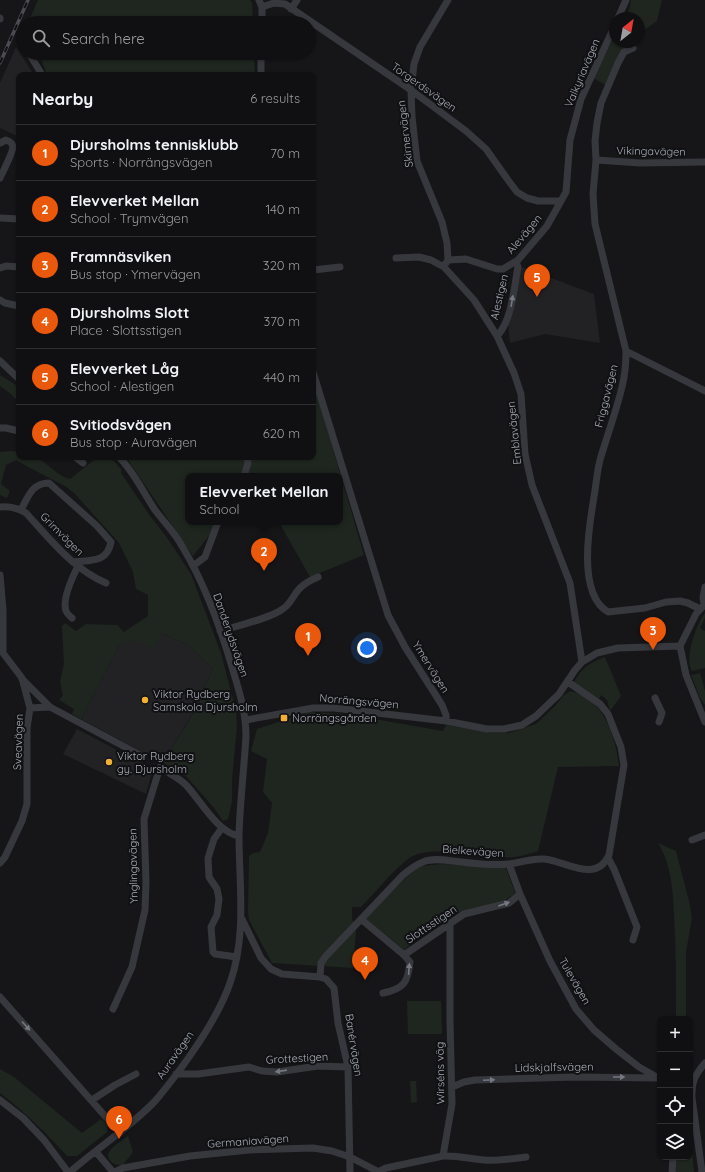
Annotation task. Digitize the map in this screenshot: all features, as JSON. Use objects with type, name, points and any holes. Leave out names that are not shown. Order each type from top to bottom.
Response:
[{"type":"street","points":[[291,9],[297,0]]},
{"type":"street","name":"Skirnervägen","points":[[448,0],[420,47],[414,64],[411,90],[412,117],[417,161],[442,222],[447,243],[448,260]]},
{"type":"street","points":[[621,12],[626,0]]},
{"type":"street","points":[[260,3],[261,16]]},
{"type":"street","name":"Torgerdsvägen","points":[[260,3],[285,4],[301,16]]},
{"type":"street","name":"Torgerdsvägen","points":[[316,26],[411,90],[466,131],[486,149],[517,192],[526,198],[538,201],[562,201]]},
{"type":"street","name":"Valkyriavägen","points":[[562,201],[566,192],[570,140],[575,119],[587,84],[609,38]]},
{"type":"street","name":"Friggavägen","points":[[633,48],[624,52],[618,63],[601,103],[597,123],[593,194],[596,224],[626,351],[622,387],[600,462],[589,526],[587,567],[594,594],[599,605],[608,612],[645,608],[666,602],[680,601],[703,606]]},
{"type":"street","points":[[33,60],[40,72]]},
{"type":"street","points":[[261,72],[262,60]]},
{"type":"street","points":[[0,143],[6,140],[12,144],[13,148],[0,178]]},
{"type":"street","name":"Vikingavägen","points":[[596,160],[640,163],[705,162]]},
{"type":"street","name":"Alevägen","points":[[448,260],[466,259],[497,269],[503,269],[516,262],[547,226],[562,201]]},
{"type":"street","points":[[0,218],[16,218]]},
{"type":"street","name":"Emblavägen","points":[[396,258],[418,257],[431,260],[444,267],[474,300],[497,336],[514,373],[521,394],[525,454],[532,485],[570,583],[582,662]]},
{"type":"street","points":[[444,267],[448,260]]},
{"type":"street","name":"Alestigen","points":[[497,336],[505,325],[510,309],[518,267],[516,262]]},
{"type":"street","points":[[0,268],[6,266],[16,267]]},
{"type":"street","points":[[316,270],[340,267]]},
{"type":"street","points":[[0,300],[5,303],[16,305]]},
{"type":"street","points":[[626,351],[705,391]]},
{"type":"street","points":[[0,361],[16,376]]},
{"type":"street","name":"Ymervägen","points":[[316,382],[388,615],[405,647],[442,705],[446,715],[446,721]]},
{"type":"street","points":[[0,428],[16,430]]},
{"type":"street","points":[[79,460],[83,463]]},
{"type":"street","name":"Danderydsvägen","points":[[121,460],[132,473],[155,510],[181,544],[193,566],[220,631],[246,720],[239,836],[241,917]]},
{"type":"street","points":[[245,473],[248,460]]},
{"type":"street","points":[[0,507],[21,510],[34,488],[41,483],[49,483],[97,526],[111,542],[110,550],[102,558],[76,564],[65,606],[66,612],[72,618]]},
{"type":"street","name":"Grimvägen","points":[[21,510],[76,564],[90,575],[106,583]]},
{"type":"street","points":[[193,566],[205,557],[217,525]]},
{"type":"street","name":"Sveavägen","points":[[0,575],[3,610],[2,652],[22,678],[30,708],[27,728],[27,804],[22,821],[5,858],[0,863]]},
{"type":"street","points":[[220,631],[274,615],[289,604],[299,589],[310,580],[318,577]]},
{"type":"street","points":[[705,587],[703,606],[680,646],[686,675],[705,722]]},
{"type":"street","points":[[446,721],[486,729],[504,729],[522,724],[536,716],[551,702],[582,662],[597,653],[618,648],[680,646]]},
{"type":"street","points":[[22,678],[50,707],[142,756]]},
{"type":"street","points":[[568,682],[600,704],[608,714],[621,747],[624,765],[608,858],[641,935]]},
{"type":"street","points":[[655,698],[662,713],[660,722]]},
{"type":"street","points":[[30,708],[50,707]]},
{"type":"street","name":"Norrängsvägen","points":[[246,720],[313,708],[334,708],[446,721]]},
{"type":"street","name":"Ynglingavägen","points":[[113,1009],[132,967],[145,910],[146,882],[144,819],[160,767],[185,784],[222,828]]},
{"type":"street","points":[[237,957],[215,954],[213,952],[212,927],[217,915],[218,899],[217,889],[209,877],[208,858],[214,839],[222,828],[231,835],[239,836]]},
{"type":"street","points":[[692,840],[705,835]]},
{"type":"street","name":"Bielkevägen","points":[[320,977],[321,963],[326,956],[403,875],[415,865],[425,861],[439,860],[486,864],[509,864],[529,860],[545,859],[584,869],[594,869],[601,867],[608,858]]},
{"type":"street","name":"Tulevägen","points":[[509,864],[520,894],[550,962],[576,1009],[594,1030],[616,1049],[639,1067],[657,1078]]},
{"type":"street","name":"Slottsstigen","points":[[383,993],[393,991],[403,985],[409,977],[410,962],[404,955],[464,914],[509,904],[520,894]]},
{"type":"street","points":[[241,917],[261,958],[271,969],[282,974],[320,977]]},
{"type":"street","name":"Auravägen","points":[[69,1172],[120,1133],[155,1100],[176,1074],[215,1016],[230,983],[237,957],[241,917]]},
{"type":"street","points":[[361,919],[404,955]]},
{"type":"street","name":"Wirséns väg","points":[[443,1156],[452,1104],[450,923]]},
{"type":"street","points":[[633,940],[637,927]]},
{"type":"street","name":"Banérvägen","points":[[320,977],[326,979],[334,988],[338,1023],[348,1067],[350,1172]]},
{"type":"street","points":[[0,997],[120,1133]]},
{"type":"street","points":[[702,1172],[692,1088],[697,1073],[705,1063]]},
{"type":"street","name":"Grottestigen","points":[[176,1074],[198,1074],[249,1067],[262,1071],[277,1072],[318,1066],[348,1067]]},
{"type":"street","points":[[92,1100],[115,1085],[136,1074]]},
{"type":"street","name":"Lidskjalfsvägen","points":[[452,1087],[464,1082],[475,1080],[575,1077],[657,1079]]},
{"type":"street","points":[[0,1100],[24,1118],[44,1140],[69,1172]]},
{"type":"street","name":"Germaniavägen","points":[[114,1172],[123,1168],[190,1156],[249,1150],[313,1148],[332,1151],[350,1157],[378,1172]]},
{"type":"street","points":[[96,1152],[114,1172]]},
{"type":"street","points":[[378,1172],[390,1167],[443,1156],[485,1160],[526,1158]]},
{"type":"street","points":[[672,1172],[673,1160]]},
{"type":"shaded area","points":[[38,0],[250,0],[252,3],[253,16],[31,16]]},
{"type":"shaded area","points":[[631,0],[662,0],[657,21],[645,30],[645,12],[628,12]]},
{"type":"shaded area","points":[[16,47],[16,60],[24,60],[32,72],[16,72],[16,136],[0,128],[0,83]]},
{"type":"shaded area","points":[[609,47],[629,48],[611,88],[593,78]]},
{"type":"shaded area","points":[[42,60],[254,60],[255,72],[46,72]]},
{"type":"shaded area","points":[[519,266],[594,294],[600,343],[545,334],[510,343],[508,324]]},
{"type":"shaded area","points":[[0,375],[16,385],[16,400],[11,394],[0,386]]},
{"type":"shaded area","points":[[316,391],[340,473],[185,473],[185,525],[218,525],[193,556],[128,460],[316,460]]},
{"type":"shaded area","points":[[0,452],[16,452],[16,460],[6,465],[1,484],[10,491],[7,498],[0,495]]},
{"type":"shaded area","points":[[16,460],[41,460],[60,475],[70,479],[94,460],[113,460],[121,469],[121,473],[191,574],[221,653],[236,711],[237,726],[232,780],[232,802],[228,819],[223,821],[214,808],[186,776],[163,763],[200,702],[199,698],[213,669],[188,645],[161,633],[155,648],[132,641],[123,642],[119,645],[81,719],[72,714],[74,709],[59,700],[63,695],[60,682],[64,664],[62,626],[65,623],[76,631],[86,624],[117,625],[124,632],[148,616],[148,595],[136,589],[133,572],[119,543],[75,494],[65,486]]},
{"type":"shaded area","points":[[343,483],[364,555],[310,577],[281,525],[343,525]]},
{"type":"shaded area","points":[[705,613],[705,618],[700,628],[705,631],[705,668],[692,671],[689,658],[690,650],[698,625]]},
{"type":"shaded area","name":"Viktor Rydberg Samskola Djursholm","points":[[161,633],[188,645],[213,669],[199,698],[200,701],[163,763],[81,719],[119,645],[125,640],[134,641]]},
{"type":"shaded area","points":[[605,657],[621,696],[610,711],[607,700],[601,695],[599,699],[574,682],[587,666]]},
{"type":"shaded area","points":[[700,673],[705,691],[705,705],[700,698],[691,675]]},
{"type":"shaded area","points":[[570,691],[591,701],[606,720],[615,743],[619,766],[558,767],[538,851],[514,857],[444,852],[418,854],[408,859],[390,875],[361,907],[352,907],[352,918],[356,931],[353,968],[272,963],[249,920],[248,912],[249,856],[253,853],[260,852],[268,833],[272,803],[263,792],[267,759],[251,751],[257,729],[309,712],[346,714],[443,731],[446,725],[492,733],[509,733],[536,724],[563,696]]},
{"type":"shaded area","name":"Viktor Rydberg gy. Djursholm","points":[[77,729],[153,769],[146,794],[63,754]]},
{"type":"shaded area","points":[[658,843],[676,851],[692,918],[686,952],[686,1016],[676,1016],[676,953],[673,896],[669,868]]},
{"type":"shaded area","points":[[442,864],[506,868],[515,893],[503,902],[457,913],[430,928],[404,950],[365,918],[415,869],[422,866]]},
{"type":"shaded area","points":[[407,1001],[441,1001],[442,1034],[408,1034]]},
{"type":"shaded area","points":[[0,1069],[14,1077],[82,1133],[101,1119],[108,1125],[107,1132],[77,1156],[67,1156],[35,1123],[0,1093]]},
{"type":"shaded area","points":[[410,1081],[416,1081],[417,1102],[411,1103]]},
{"type":"shaded area","points":[[128,1136],[133,1152],[123,1165],[114,1164],[109,1159],[109,1152],[114,1146]]},
{"type":"shaded area","points":[[675,1160],[693,1160],[694,1172],[674,1172]]},
{"type":"railway","points":[[21,16],[28,0]]},
{"type":"railway","points":[[0,63],[16,27]]},
{"type":"place","name":"Elevverket Låg","points":[[537,297]]},
{"type":"place","name":"Elevverket Mellan","points":[[264,571]]},
{"type":"place","name":"Framnäsviken","points":[[653,650]]},
{"type":"place","name":"Djursholms tennisklubb","points":[[308,656]]},
{"type":"place","name":"Viktor Rydberg Samskola Djursholm","points":[[145,700]]},
{"type":"place","name":"Norrängsgården","points":[[284,718]]},
{"type":"place","name":"Viktor Rydberg gy. Djursholm","points":[[109,762]]},
{"type":"place","name":"Djursholms Slott","points":[[365,980]]},
{"type":"place","name":"Svitiodsvägen","points":[[119,1139]]}]
